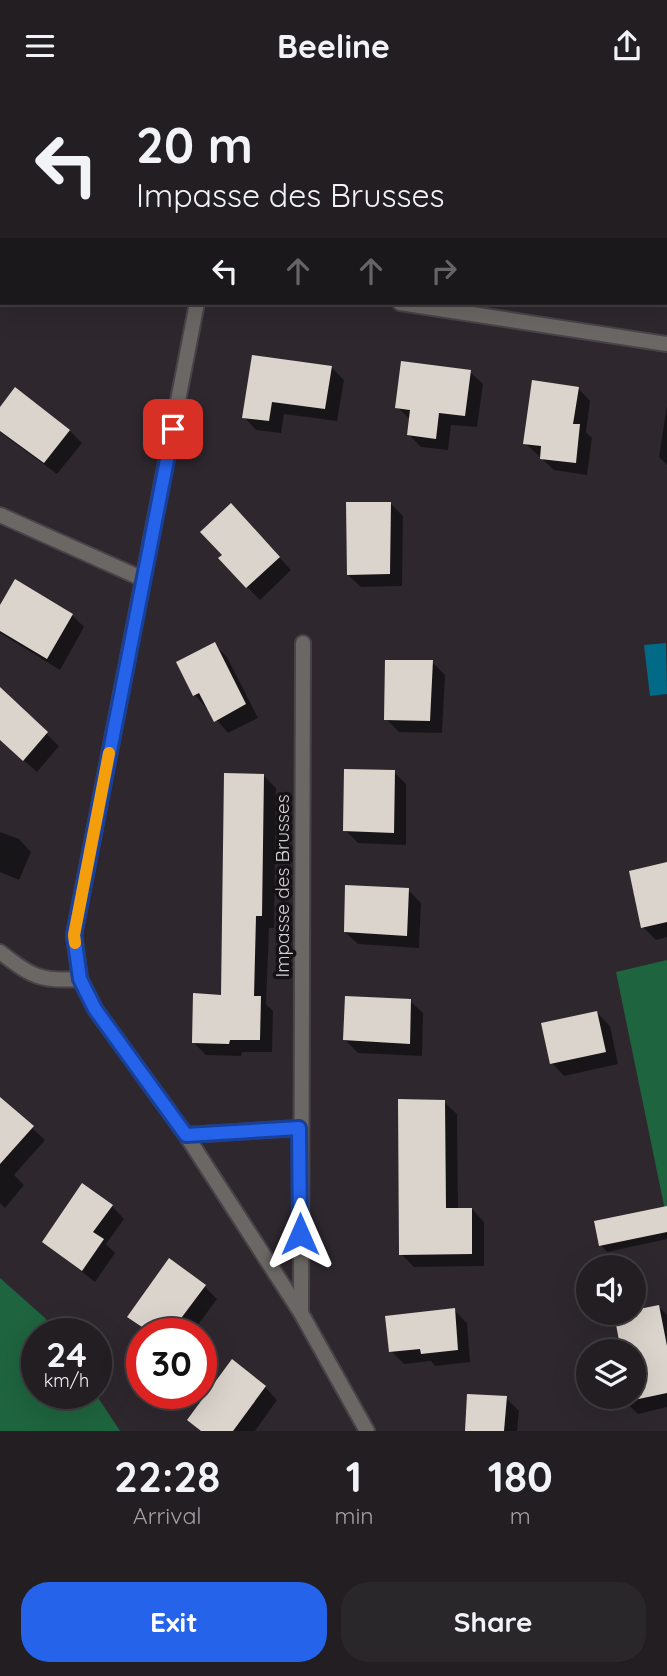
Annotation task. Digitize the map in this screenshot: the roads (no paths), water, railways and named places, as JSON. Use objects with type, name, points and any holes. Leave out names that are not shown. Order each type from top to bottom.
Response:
[{"type":"street","points":[[197,305],[74,935],[80,979],[95,1009],[186,1135],[301,1313],[367,1431]]},
{"type":"street","points":[[413,305],[667,344]]},
{"type":"street","points":[[0,515],[143,579]]},
{"type":"street","name":"Impasse des Brusses","points":[[301,1313],[299,1128],[303,643]]},
{"type":"street","points":[[0,952],[33,977],[54,981],[80,979]]},
{"type":"street","points":[[186,1135],[299,1128]]},
{"type":"water","points":[[666,643],[667,694],[650,696],[644,645]]}]
